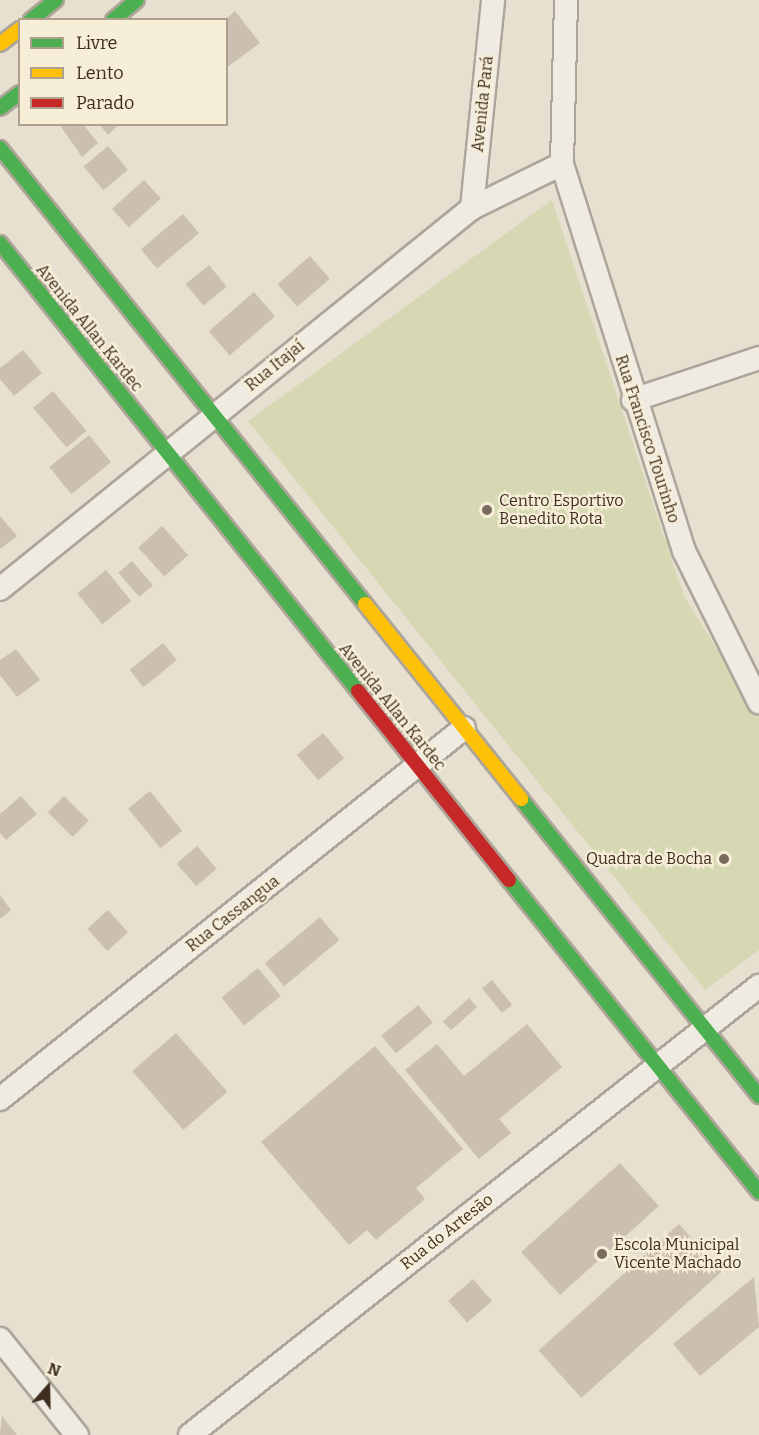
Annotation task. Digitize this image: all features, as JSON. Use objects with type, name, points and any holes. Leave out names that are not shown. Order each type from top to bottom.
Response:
[{"type":"street","points":[[34,18],[56,0]]},
{"type":"street","points":[[114,18],[137,0]]},
{"type":"street","name":"Avenida Pará","points":[[472,208],[493,0]]},
{"type":"street","points":[[562,164],[566,0]]},
{"type":"street","points":[[0,44],[18,30]]},
{"type":"street","points":[[0,108],[18,94]]},
{"type":"street","points":[[0,148],[759,1096]]},
{"type":"street","name":"Rua Itajaí","points":[[0,589],[472,208],[562,164]]},
{"type":"street","name":"Rua Francisco Tourinho","points":[[562,164],[633,400],[684,551],[759,702]]},
{"type":"street","name":"Avenida Allan Kardec","points":[[0,243],[759,1192]]},
{"type":"street","points":[[633,400],[759,358]]},
{"type":"street","name":"Rua Cassangua","points":[[0,1099],[419,767],[464,728]]},
{"type":"street","name":"Rua do Artesão","points":[[190,1435],[759,986]]},
{"type":"street","points":[[0,1339],[77,1435]]},
{"type":"green space","name":"Centro Esportivo Benedito Rota","points":[[552,200],[664,537],[675,550],[670,555],[685,598],[759,717],[759,950],[705,990],[248,421]]},
{"type":"building","points":[[235,11],[260,43],[228,67],[228,18]]},
{"type":"building","points":[[60,126],[85,126],[98,143],[82,157]]},
{"type":"building","points":[[101,126],[117,126],[108,135]]},
{"type":"building","points":[[108,146],[128,170],[103,190],[83,167]]},
{"type":"building","points":[[144,180],[161,199],[129,227],[112,209]]},
{"type":"building","points":[[183,214],[199,233],[157,269],[141,249]]},
{"type":"building","points":[[310,256],[330,279],[297,307],[278,284]]},
{"type":"building","points":[[209,265],[227,287],[203,306],[186,284]]},
{"type":"building","points":[[254,292],[275,316],[230,356],[209,331]]},
{"type":"building","points":[[23,350],[42,373],[14,396],[0,379],[0,368]]},
{"type":"building","points":[[53,391],[86,431],[67,448],[33,408]]},
{"type":"building","points":[[89,435],[111,462],[71,494],[49,467]]},
{"type":"building","points":[[0,516],[17,536],[0,549]]},
{"type":"building","points":[[162,526],[188,555],[164,576],[138,547]]},
{"type":"building","points":[[132,561],[153,585],[139,597],[118,573]]},
{"type":"building","points":[[106,570],[131,601],[102,624],[77,593]]},
{"type":"building","points":[[163,643],[177,660],[143,687],[130,670]]},
{"type":"building","points":[[16,649],[40,680],[17,697],[0,675],[0,660]]},
{"type":"building","points":[[323,733],[344,758],[318,780],[297,755]]},
{"type":"building","points":[[150,791],[182,831],[160,848],[128,809]]},
{"type":"building","points":[[21,796],[37,814],[6,840],[0,833],[0,814]]},
{"type":"building","points":[[64,796],[89,821],[72,837],[48,812]]},
{"type":"building","points":[[197,846],[217,869],[196,886],[177,864]]},
{"type":"building","points":[[0,895],[11,910],[0,919]]},
{"type":"building","points":[[108,910],[128,932],[107,951],[87,929]]},
{"type":"building","points":[[320,917],[339,940],[284,986],[265,963]]},
{"type":"building","points":[[258,968],[281,996],[244,1026],[221,998]]},
{"type":"building","points":[[492,980],[512,1005],[502,1013],[482,988]]},
{"type":"building","points":[[469,998],[477,1007],[451,1030],[443,1021]]},
{"type":"building","points":[[418,1005],[433,1023],[396,1053],[381,1036]]},
{"type":"building","points":[[527,1024],[562,1067],[499,1119],[511,1133],[479,1159],[405,1070],[437,1044],[464,1076]]},
{"type":"building","points":[[176,1033],[227,1092],[183,1130],[132,1071]]},
{"type":"building","points":[[375,1046],[463,1149],[416,1188],[425,1199],[376,1240],[367,1230],[349,1245],[261,1142]]},
{"type":"building","points":[[620,1163],[659,1206],[560,1295],[521,1252]]},
{"type":"building","points":[[679,1224],[722,1272],[581,1398],[539,1350]]},
{"type":"building","points":[[754,1277],[759,1327],[700,1376],[673,1344]]},
{"type":"building","points":[[473,1279],[492,1301],[467,1323],[448,1301]]},
{"type":"building","points":[[2,1416],[17,1435],[0,1435]]},
{"type":"traffic: fast","points":[[34,18],[56,0]]},
{"type":"traffic: fast","points":[[115,18],[137,0]]},
{"type":"traffic: fast","points":[[0,108],[18,94]]},
{"type":"traffic: fast","points":[[0,148],[365,604]]},
{"type":"traffic: fast","points":[[0,243],[358,691]]},
{"type":"traffic: fast","points":[[521,799],[759,1096]]},
{"type":"traffic: fast","points":[[509,880],[759,1192]]},
{"type":"traffic: slow","points":[[0,44],[18,30]]},
{"type":"traffic: slow","points":[[365,604],[521,799]]},
{"type":"traffic: jam","points":[[358,691],[509,880]]},
{"type":"place","name":"Centro Esportivo Benedito Rota","points":[[487,510]]},
{"type":"place","name":"Quadra de Bocha","points":[[724,859]]},
{"type":"place","name":"Escola Municipal Vicente Machado","points":[[602,1254]]}]
